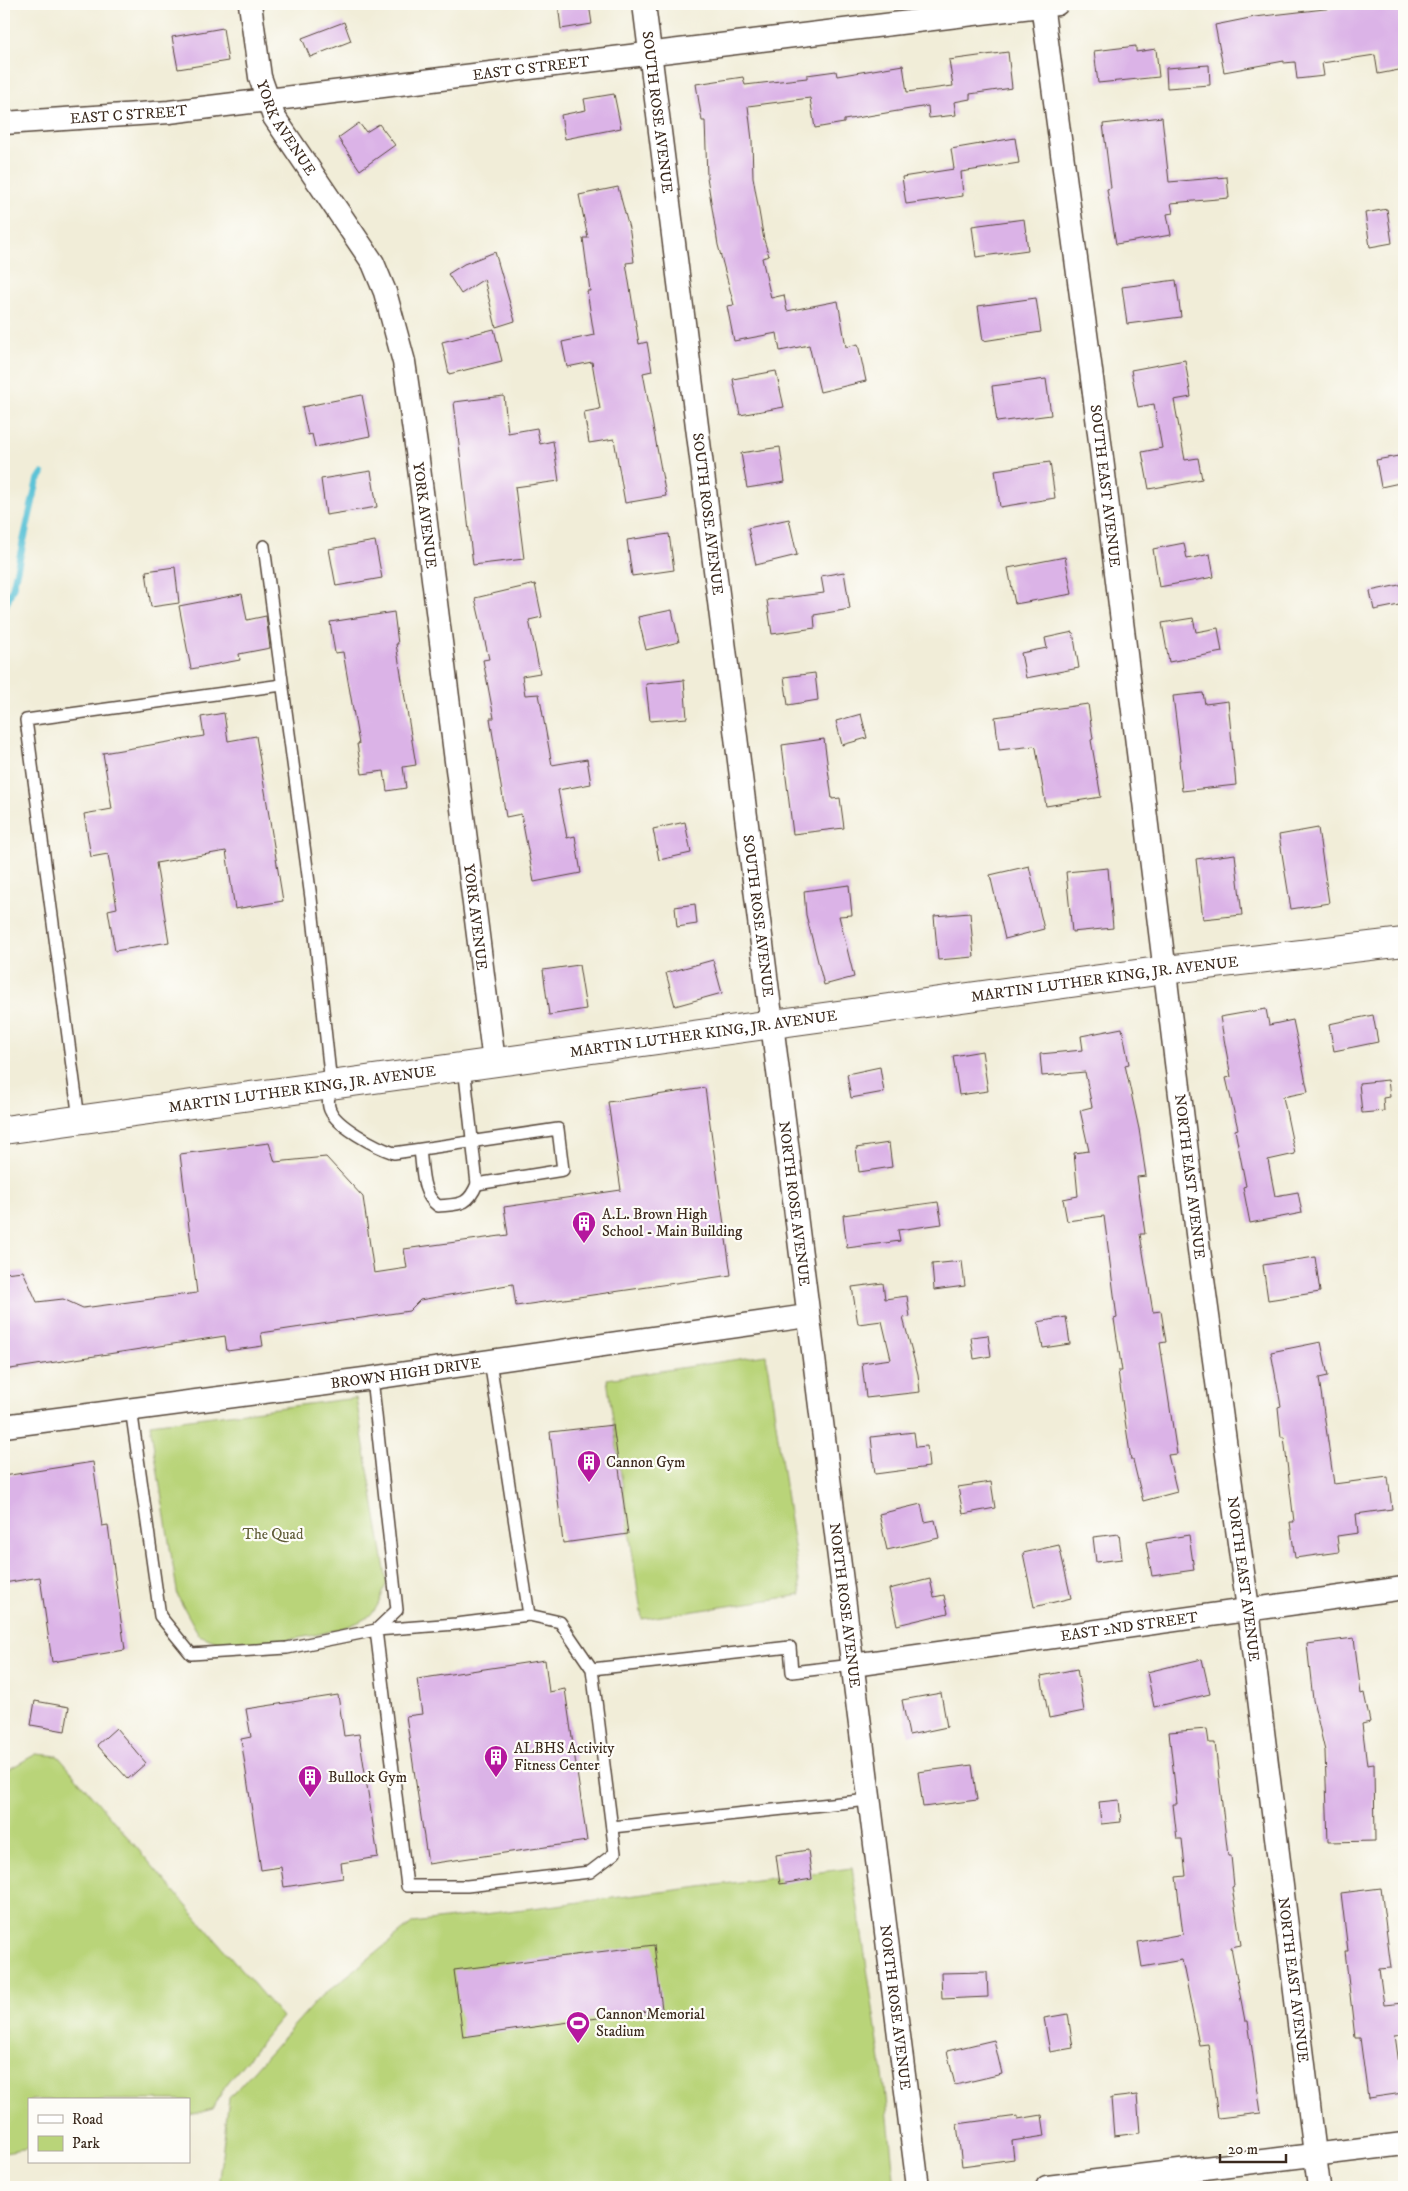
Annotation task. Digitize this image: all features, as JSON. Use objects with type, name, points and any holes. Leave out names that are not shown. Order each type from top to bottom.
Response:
[{"type":"main road","name":"MARTIN LUTHER KING, JR. AVENUE","points":[[4,1130],[1165,970],[1404,942]]},
{"type":"street","name":"YORK AVENUE","points":[[250,4],[260,77],[274,117],[373,263],[385,292],[404,362],[494,1062]]},
{"type":"street","name":"SOUTH ROSE AVENUE","points":[[644,4],[770,1024]]},
{"type":"street","name":"EAST C STREET","points":[[4,123],[169,112],[1048,4]]},
{"type":"street","name":"SOUTH EAST AVENUE","points":[[1048,4],[1165,970]]},
{"type":"street","name":"NORTH EAST AVENUE","points":[[1165,970],[1200,1260],[1248,1609],[1318,2187]]},
{"type":"street","name":"NORTH ROSE AVENUE","points":[[770,1024],[918,2187]]},
{"type":"street","name":"BROWN HIGH DRIVE","points":[[4,1426],[372,1378],[807,1316]]},
{"type":"street","name":"EAST 2ND STREET","points":[[853,1665],[1404,1588]]},
{"type":"street","points":[[1047,2187],[1404,2144]]},
{"type":"lane","points":[[264,546],[311,898],[331,1084],[328,1098],[329,1109],[346,1127],[374,1147],[394,1153],[558,1129],[563,1170],[477,1184]]},
{"type":"lane","points":[[79,1119],[26,720],[282,685]]},
{"type":"lane","points":[[420,1150],[425,1190],[429,1199],[438,1206],[464,1203],[472,1197],[477,1184],[464,1066]]},
{"type":"lane","points":[[490,1361],[529,1615]]},
{"type":"lane","points":[[372,1378],[398,1610],[376,1630]]},
{"type":"lane","points":[[131,1408],[160,1616],[191,1654],[287,1648],[376,1630],[456,1624],[529,1615],[560,1622],[592,1669],[615,1853],[590,1872],[467,1886],[408,1886],[376,1630]]},
{"type":"lane","points":[[592,1669],[790,1647],[792,1672],[853,1665]]},
{"type":"lane","points":[[612,1827],[868,1800]]},
{"type":"green space","points":[[766,1355],[801,1595],[642,1619],[607,1379]]},
{"type":"green space","name":"The Quad","points":[[356,1398],[387,1582],[375,1609],[369,1616],[358,1622],[301,1638],[228,1645],[199,1635],[178,1597],[150,1424]]},
{"type":"green space","points":[[36,1754],[58,1756],[282,2017],[225,2086],[213,2109],[190,2115],[190,2098],[28,2098],[28,2148],[4,2152],[4,1772]]},
{"type":"green space","name":"Cannon Memorial Stadium","points":[[852,1868],[885,2088],[895,2187],[218,2187],[229,2098],[317,2000],[413,1923]]},
{"type":"building","points":[[558,4],[589,4],[592,24],[561,29]]},
{"type":"building","points":[[1368,4],[1404,4],[1404,69],[1378,74],[1375,55],[1322,63],[1324,76],[1297,79],[1295,62],[1284,63],[1284,61],[1224,72],[1215,25],[1255,17]]},
{"type":"building","points":[[344,22],[351,41],[310,57],[302,38]]},
{"type":"building","points":[[223,28],[228,61],[178,69],[172,37]]},
{"type":"building","points":[[1136,46],[1136,52],[1156,49],[1159,77],[1098,83],[1094,51]]},
{"type":"building","points":[[1008,52],[1012,88],[970,94],[970,99],[954,102],[956,115],[929,118],[928,106],[844,120],[844,123],[815,128],[810,98],[748,106],[752,140],[753,177],[764,240],[769,256],[762,258],[771,298],[784,295],[787,311],[838,301],[846,347],[858,344],[866,381],[820,392],[809,345],[780,351],[777,333],[734,341],[727,306],[734,305],[718,245],[707,177],[705,121],[702,121],[696,84],[743,77],[745,85],[807,78],[807,75],[836,71],[837,76],[903,65],[907,92],[953,86],[949,60]]},
{"type":"building","points":[[1209,65],[1210,85],[1167,88],[1166,68]]},
{"type":"building","points":[[614,94],[621,128],[565,139],[561,115],[586,110],[584,99]]},
{"type":"building","points":[[1162,117],[1169,182],[1227,177],[1229,198],[1171,203],[1173,213],[1167,214],[1171,235],[1116,244],[1107,189],[1111,188],[1103,124]]},
{"type":"building","points":[[359,123],[366,132],[379,124],[395,145],[360,170],[338,138]]},
{"type":"building","points":[[1015,138],[1019,163],[961,172],[963,196],[906,204],[902,177],[954,169],[951,149]]},
{"type":"building","points":[[618,187],[630,232],[634,262],[626,263],[639,344],[647,342],[652,371],[643,373],[666,496],[625,503],[614,439],[589,443],[584,412],[600,409],[592,362],[567,367],[562,342],[594,335],[587,291],[590,291],[583,238],[588,238],[579,195]]},
{"type":"building","points":[[1387,209],[1392,243],[1370,247],[1365,213]]},
{"type":"building","points":[[1024,219],[1028,250],[976,257],[972,226]]},
{"type":"building","points":[[495,252],[515,321],[496,327],[484,279],[461,294],[448,274],[464,264]]},
{"type":"building","points":[[1176,280],[1181,317],[1127,324],[1122,287]]},
{"type":"building","points":[[1036,298],[1041,332],[983,341],[978,306]]},
{"type":"building","points":[[494,329],[502,361],[449,374],[442,342]]},
{"type":"building","points":[[1185,360],[1191,397],[1174,400],[1185,460],[1198,458],[1202,479],[1149,489],[1142,452],[1162,448],[1154,404],[1138,407],[1131,370]]},
{"type":"building","points":[[776,371],[784,407],[740,415],[733,379]]},
{"type":"building","points":[[1046,379],[1051,415],[997,422],[992,386]]},
{"type":"building","points":[[362,395],[370,436],[315,447],[312,434],[308,435],[302,407]]},
{"type":"building","points":[[504,396],[508,433],[537,428],[540,444],[553,441],[559,481],[515,487],[524,559],[473,565],[454,402]]},
{"type":"building","points":[[780,447],[785,482],[747,488],[741,453]]},
{"type":"building","points":[[1404,455],[1404,482],[1381,487],[1376,460]]},
{"type":"building","points":[[1050,462],[1055,498],[1000,507],[995,470]]},
{"type":"building","points":[[371,471],[377,507],[326,515],[321,479]]},
{"type":"building","points":[[789,519],[797,555],[756,565],[748,528]]},
{"type":"building","points":[[669,534],[674,570],[632,576],[627,540]]},
{"type":"building","points":[[375,541],[382,578],[336,586],[329,549]]},
{"type":"building","points":[[1184,543],[1187,559],[1210,554],[1214,577],[1159,587],[1153,549]]},
{"type":"building","points":[[1065,557],[1072,594],[1015,604],[1008,568]]},
{"type":"building","points":[[175,567],[179,603],[151,607],[146,571]]},
{"type":"building","points":[[844,572],[850,609],[814,615],[815,628],[772,634],[767,600],[824,593],[821,576]]},
{"type":"building","points":[[535,584],[542,617],[529,620],[540,673],[522,676],[525,695],[539,694],[552,765],[587,759],[591,784],[558,790],[567,838],[575,836],[581,873],[534,882],[521,814],[506,817],[490,718],[494,718],[483,660],[489,659],[475,598]]},
{"type":"building","points":[[1404,584],[1404,604],[1374,610],[1370,591]]},
{"type":"building","points":[[242,594],[247,620],[266,616],[270,648],[239,654],[240,660],[191,669],[179,606]]},
{"type":"building","points":[[672,610],[679,642],[646,650],[638,617]]},
{"type":"building","points":[[394,612],[398,644],[396,644],[416,765],[403,767],[406,788],[387,791],[384,771],[362,774],[357,744],[359,744],[343,652],[335,653],[330,622]]},
{"type":"building","points":[[1193,618],[1196,632],[1218,628],[1222,652],[1169,662],[1162,623]]},
{"type":"building","points":[[1073,632],[1079,668],[1026,678],[1021,653],[1047,648],[1045,638]]},
{"type":"building","points":[[815,673],[818,700],[788,705],[784,677]]},
{"type":"building","points":[[684,680],[687,718],[650,721],[646,684]]},
{"type":"building","points":[[1203,693],[1205,704],[1228,701],[1236,785],[1182,791],[1179,760],[1181,760],[1173,696]]},
{"type":"building","points":[[1088,704],[1093,739],[1091,740],[1101,797],[1046,806],[1036,748],[1034,746],[999,750],[995,717]]},
{"type":"building","points":[[224,713],[228,741],[256,736],[283,901],[235,909],[226,851],[156,863],[169,942],[115,951],[108,910],[117,908],[108,854],[91,857],[84,814],[112,809],[103,753],[204,736],[201,717]]},
{"type":"building","points":[[861,714],[867,738],[842,745],[836,721]]},
{"type":"building","points":[[824,739],[832,799],[840,798],[844,828],[793,834],[782,745]]},
{"type":"building","points":[[685,822],[691,853],[659,860],[653,829]]},
{"type":"building","points":[[1318,828],[1329,903],[1291,909],[1279,835]]},
{"type":"building","points":[[1235,854],[1242,915],[1203,919],[1196,859]]},
{"type":"building","points":[[1029,866],[1044,929],[1005,939],[990,875]]},
{"type":"building","points":[[1108,868],[1113,928],[1072,932],[1066,872]]},
{"type":"building","points":[[849,885],[852,915],[839,916],[854,977],[824,985],[806,915],[804,891]]},
{"type":"building","points":[[695,904],[697,924],[677,927],[675,907]]},
{"type":"building","points":[[970,913],[974,957],[938,960],[934,916]]},
{"type":"building","points":[[713,960],[722,993],[675,1006],[666,973]]},
{"type":"building","points":[[579,965],[586,1009],[549,1015],[543,970]]},
{"type":"building","points":[[1266,1009],[1269,1025],[1293,1020],[1308,1092],[1283,1097],[1295,1154],[1268,1160],[1275,1196],[1298,1192],[1302,1213],[1250,1223],[1243,1187],[1246,1186],[1235,1130],[1238,1129],[1226,1078],[1231,1077],[1220,1017]]},
{"type":"building","points":[[1373,1015],[1378,1042],[1334,1051],[1329,1024]]},
{"type":"building","points":[[1122,1028],[1129,1064],[1125,1065],[1139,1129],[1146,1176],[1137,1177],[1145,1234],[1140,1234],[1153,1312],[1161,1311],[1166,1342],[1160,1343],[1177,1454],[1168,1455],[1177,1492],[1143,1501],[1133,1460],[1131,1460],[1118,1371],[1122,1371],[1114,1319],[1117,1318],[1104,1216],[1067,1221],[1063,1199],[1078,1196],[1074,1153],[1089,1151],[1080,1110],[1092,1107],[1085,1072],[1042,1076],[1040,1054],[1083,1050],[1081,1036]]},
{"type":"building","points":[[982,1051],[988,1091],[959,1095],[953,1056]]},
{"type":"building","points":[[880,1067],[884,1092],[851,1098],[847,1074]]},
{"type":"building","points":[[1388,1080],[1390,1097],[1383,1098],[1384,1111],[1362,1113],[1359,1083]]},
{"type":"building","name":"A.L. Brown High School - Main Building","points":[[705,1088],[731,1275],[516,1306],[513,1284],[420,1300],[409,1311],[261,1333],[263,1346],[227,1351],[225,1336],[4,1370],[4,1273],[23,1271],[37,1302],[63,1299],[83,1308],[197,1293],[180,1154],[269,1143],[275,1162],[326,1157],[363,1197],[374,1273],[407,1268],[404,1249],[508,1235],[504,1207],[621,1190],[608,1102]]},
{"type":"building","points":[[889,1143],[892,1167],[859,1172],[856,1148]]},
{"type":"building","points":[[938,1202],[942,1224],[898,1230],[900,1241],[847,1248],[843,1215]]},
{"type":"building","points":[[1315,1257],[1320,1292],[1268,1300],[1263,1265]]},
{"type":"building","points":[[962,1261],[965,1286],[934,1290],[932,1264]]},
{"type":"building","points":[[883,1283],[885,1299],[907,1296],[910,1317],[903,1318],[918,1374],[920,1392],[866,1398],[862,1363],[891,1359],[882,1321],[858,1324],[852,1287]]},
{"type":"building","points":[[1066,1317],[1070,1344],[1043,1348],[1038,1322]]},
{"type":"building","points":[[988,1335],[991,1356],[974,1359],[971,1337]]},
{"type":"building","points":[[1321,1342],[1328,1376],[1319,1378],[1334,1484],[1388,1477],[1392,1509],[1356,1514],[1358,1533],[1337,1536],[1339,1552],[1295,1558],[1290,1522],[1294,1522],[1284,1437],[1281,1437],[1278,1407],[1281,1406],[1271,1352]]},
{"type":"building","name":"Cannon Gym","points":[[613,1425],[628,1534],[563,1543],[550,1432]]},
{"type":"building","points":[[914,1432],[916,1447],[927,1446],[929,1467],[875,1474],[871,1437]]},
{"type":"building","points":[[93,1462],[102,1526],[108,1525],[125,1650],[52,1662],[40,1577],[4,1583],[4,1476]]},
{"type":"building","points":[[991,1482],[995,1508],[963,1514],[958,1487]]},
{"type":"building","points":[[921,1504],[925,1522],[935,1520],[939,1538],[887,1550],[879,1514]]},
{"type":"building","points":[[1119,1534],[1122,1559],[1096,1562],[1093,1537]]},
{"type":"building","points":[[1189,1535],[1194,1570],[1152,1576],[1146,1542]]},
{"type":"building","points":[[1059,1545],[1071,1598],[1034,1607],[1023,1553]]},
{"type":"building","points":[[930,1579],[934,1597],[944,1595],[948,1613],[897,1625],[889,1589]]},
{"type":"building","points":[[1354,1638],[1361,1694],[1364,1693],[1370,1722],[1362,1724],[1367,1765],[1374,1764],[1375,1841],[1328,1842],[1325,1751],[1313,1700],[1307,1644]]},
{"type":"building","points":[[1202,1659],[1210,1694],[1154,1707],[1147,1672]]},
{"type":"building","name":"ALBHS Activity Fitness Center","points":[[545,1660],[549,1692],[565,1689],[587,1841],[428,1864],[406,1716],[422,1714],[417,1679]]},
{"type":"building","points":[[1077,1669],[1084,1711],[1049,1718],[1041,1676]]},
{"type":"building","points":[[941,1693],[947,1727],[909,1735],[902,1700]]},
{"type":"building","name":"Bullock Gym","points":[[338,1695],[344,1736],[359,1734],[378,1857],[341,1863],[343,1878],[284,1887],[281,1867],[261,1870],[241,1739],[251,1737],[246,1709]]},
{"type":"building","points":[[35,1701],[69,1707],[65,1731],[31,1725]]},
{"type":"building","points":[[116,1728],[146,1763],[128,1779],[97,1745]]},
{"type":"building","points":[[1207,1729],[1209,1743],[1215,1743],[1228,1856],[1231,1856],[1234,1886],[1232,1887],[1241,1945],[1231,1947],[1245,2021],[1248,2021],[1261,2113],[1218,2118],[1208,2044],[1199,2045],[1182,1960],[1142,1967],[1138,1942],[1183,1934],[1176,1877],[1186,1876],[1182,1839],[1177,1839],[1173,1804],[1177,1804],[1169,1732]]},
{"type":"building","points":[[972,1765],[977,1800],[923,1807],[918,1772]]},
{"type":"building","points":[[1119,1800],[1121,1822],[1101,1824],[1099,1802]]},
{"type":"building","points":[[808,1850],[812,1879],[780,1884],[776,1855]]},
{"type":"building","points":[[1381,1888],[1391,1968],[1379,1969],[1384,2005],[1404,2003],[1404,2034],[1395,2035],[1403,2093],[1368,2098],[1360,2038],[1355,2038],[1345,1951],[1348,1951],[1341,1893]]},
{"type":"building","points":[[654,1945],[662,2009],[463,2037],[454,1970]]},
{"type":"building","points":[[987,1972],[988,1997],[942,1999],[941,1973]]},
{"type":"building","points":[[1068,2014],[1073,2048],[1050,2052],[1044,2018]]},
{"type":"building","points":[[994,2040],[1002,2074],[955,2085],[947,2051]]},
{"type":"building","points":[[1137,2095],[1140,2133],[1114,2136],[1111,2098]]},
{"type":"building","points":[[1042,2115],[1045,2136],[1012,2141],[1014,2159],[962,2166],[957,2124],[1018,2116],[1018,2119]]},
{"type":"waterway","points":[[4,609],[13,587],[37,482],[42,474]]},
{"type":"place","name":"A.L. Brown High School - Main Building","points":[[584,1244]]},
{"type":"place","name":"Cannon Gym","points":[[589,1483]]},
{"type":"place","name":"ALBHS Activity Fitness Center","points":[[496,1778]]},
{"type":"place","name":"Bullock Gym","points":[[310,1798]]},
{"type":"place","name":"Cannon Memorial Stadium","points":[[578,2044]]}]
